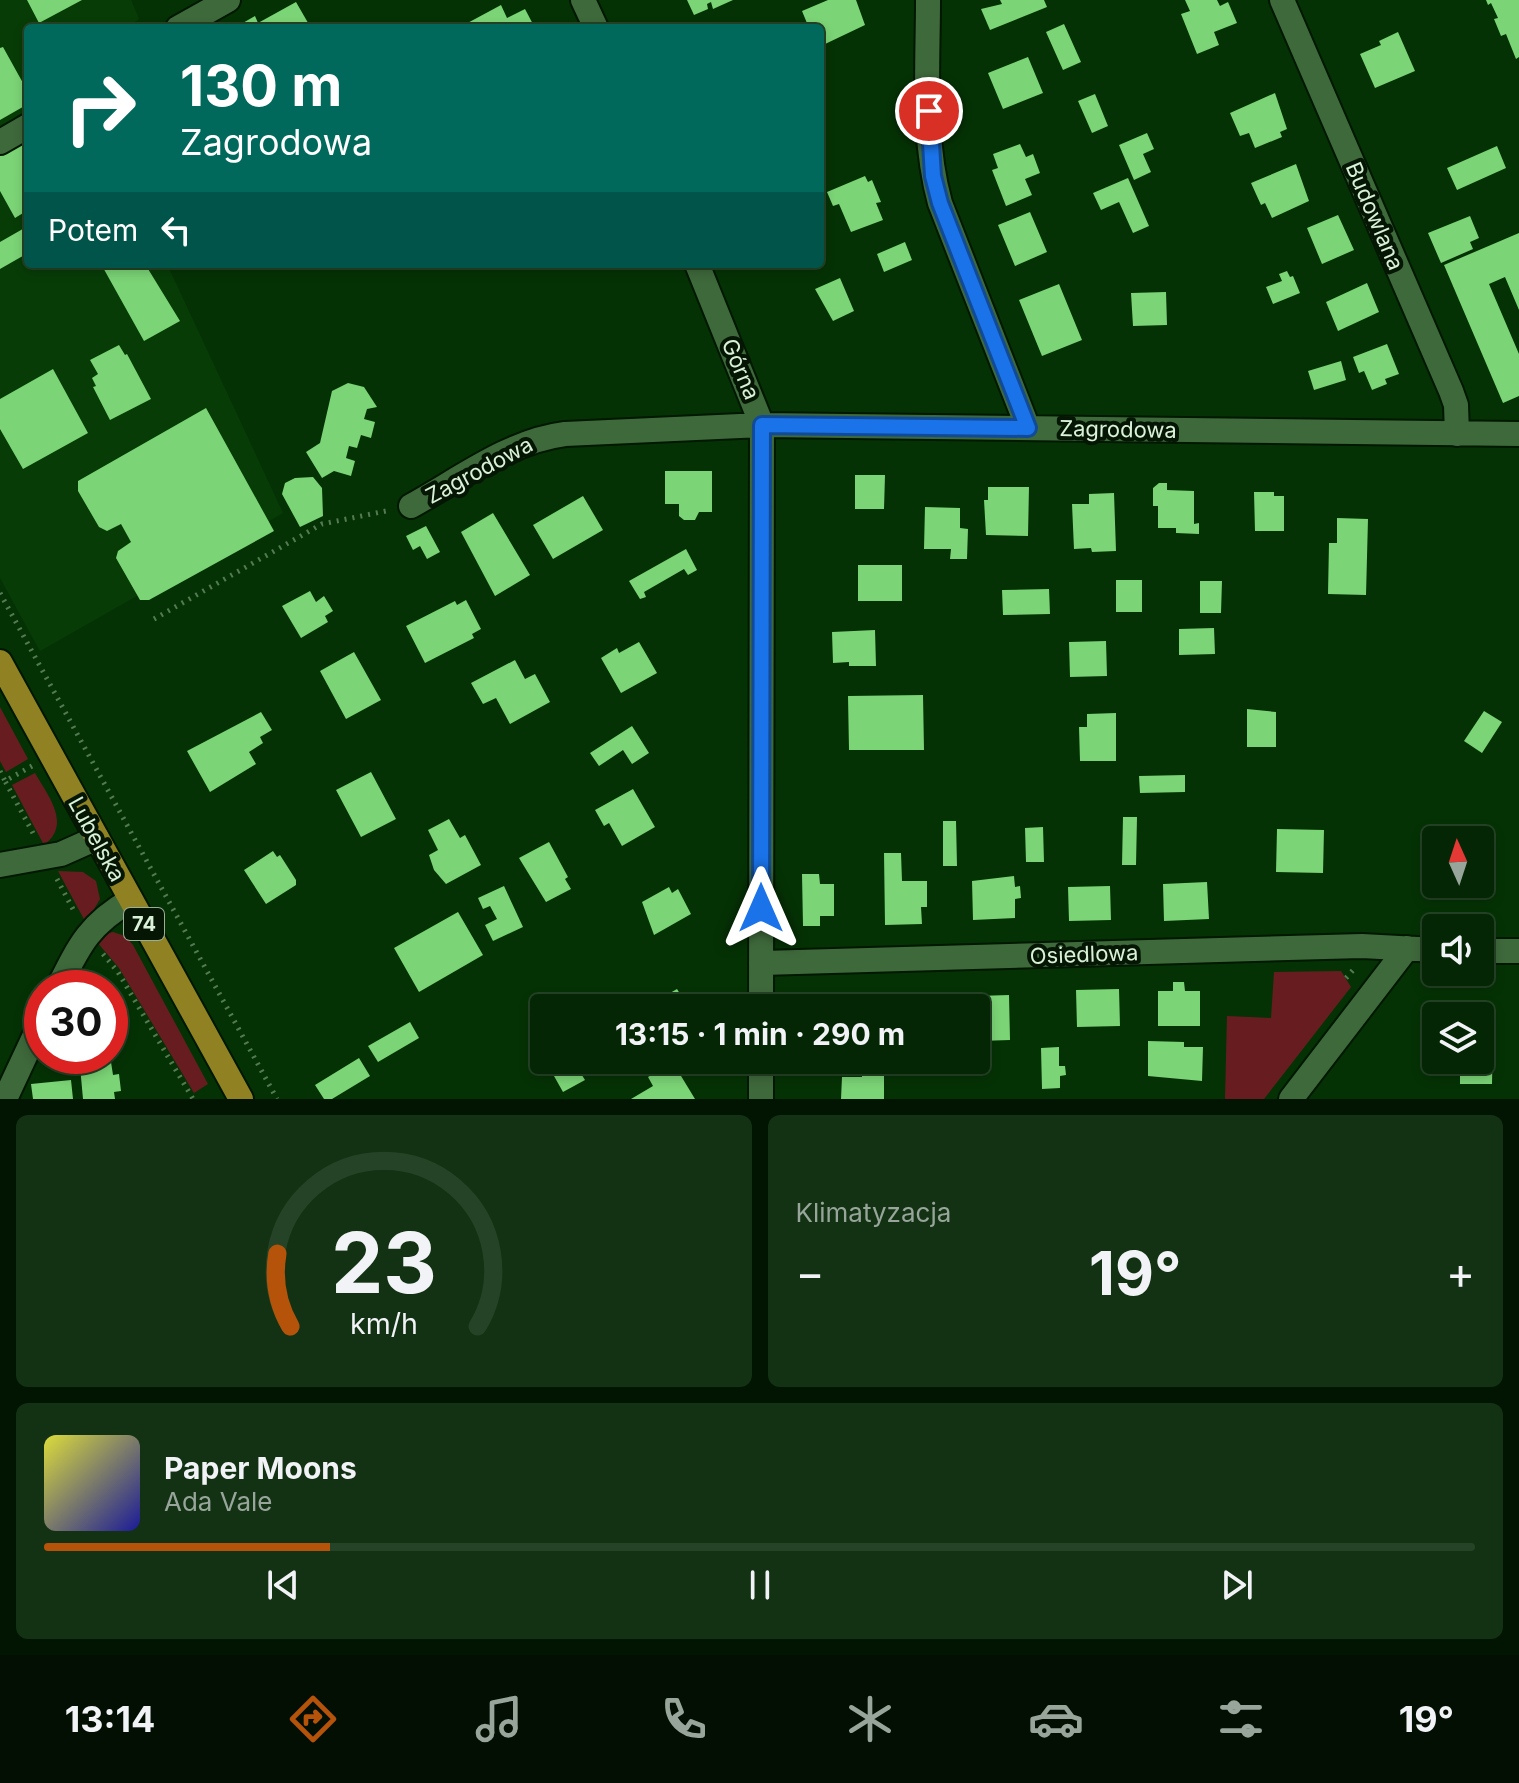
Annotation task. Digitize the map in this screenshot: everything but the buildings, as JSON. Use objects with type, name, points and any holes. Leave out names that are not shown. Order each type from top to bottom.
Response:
[{"type":"main road","name":"Lubelska","points":[[2,672],[241,1099]]},
{"type":"street","points":[[185,24],[228,0]]},
{"type":"street","points":[[583,0],[594,24]]},
{"type":"street","points":[[928,0],[929,139],[933,176],[940,203],[1028,428]]},
{"type":"street","name":"Budowlana","points":[[1282,0],[1451,391],[1456,405],[1457,434]]},
{"type":"street","points":[[0,142],[24,128]]},
{"type":"street","name":"Górna","points":[[699,268],[762,425],[761,994]]},
{"type":"street","name":"Zagrodowa","points":[[411,506],[521,445],[542,437],[762,425],[1519,434]]},
{"type":"street","points":[[0,865],[61,854],[97,838]]},
{"type":"street","points":[[68,970],[100,919],[131,900]]},
{"type":"street","name":"Osiedlowa","points":[[761,963],[1362,946],[1422,949]]},
{"type":"street","points":[[1291,1099],[1407,948]]},
{"type":"street","points":[[1494,951],[1519,951]]},
{"type":"street","points":[[2,1099],[24,1056]]},
{"type":"street","points":[[761,1074],[761,1099]]},
{"type":"path","name":"Zagrodowa","points":[[154,619],[322,524],[411,506]]},
{"type":"path","points":[[0,593],[277,1099]]},
{"type":"path","points":[[0,771],[5,781]]},
{"type":"shaded area","points":[[0,0],[131,0],[139,19],[132,24],[24,24],[24,268],[169,268],[283,513],[40,651],[0,578]]},
{"type":"shaded area","points":[[0,707],[28,759],[6,772],[0,761]]},
{"type":"shaded area","points":[[35,773],[51,800],[57,819],[52,837],[44,845],[12,785]]},
{"type":"shaded area","points":[[58,871],[83,872],[96,881],[100,899],[86,923]]},
{"type":"shaded area","points":[[113,932],[125,936],[133,945],[208,1084],[194,1093],[128,983],[128,970],[120,970],[97,942],[105,934]]},
{"type":"shaded area","points":[[1341,971],[1351,987],[1264,1099],[1225,1099],[1227,1016],[1271,1018],[1274,972]]},
{"type":"route","points":[[761,908],[762,425],[1028,428],[940,203],[933,176],[929,111]]}]
